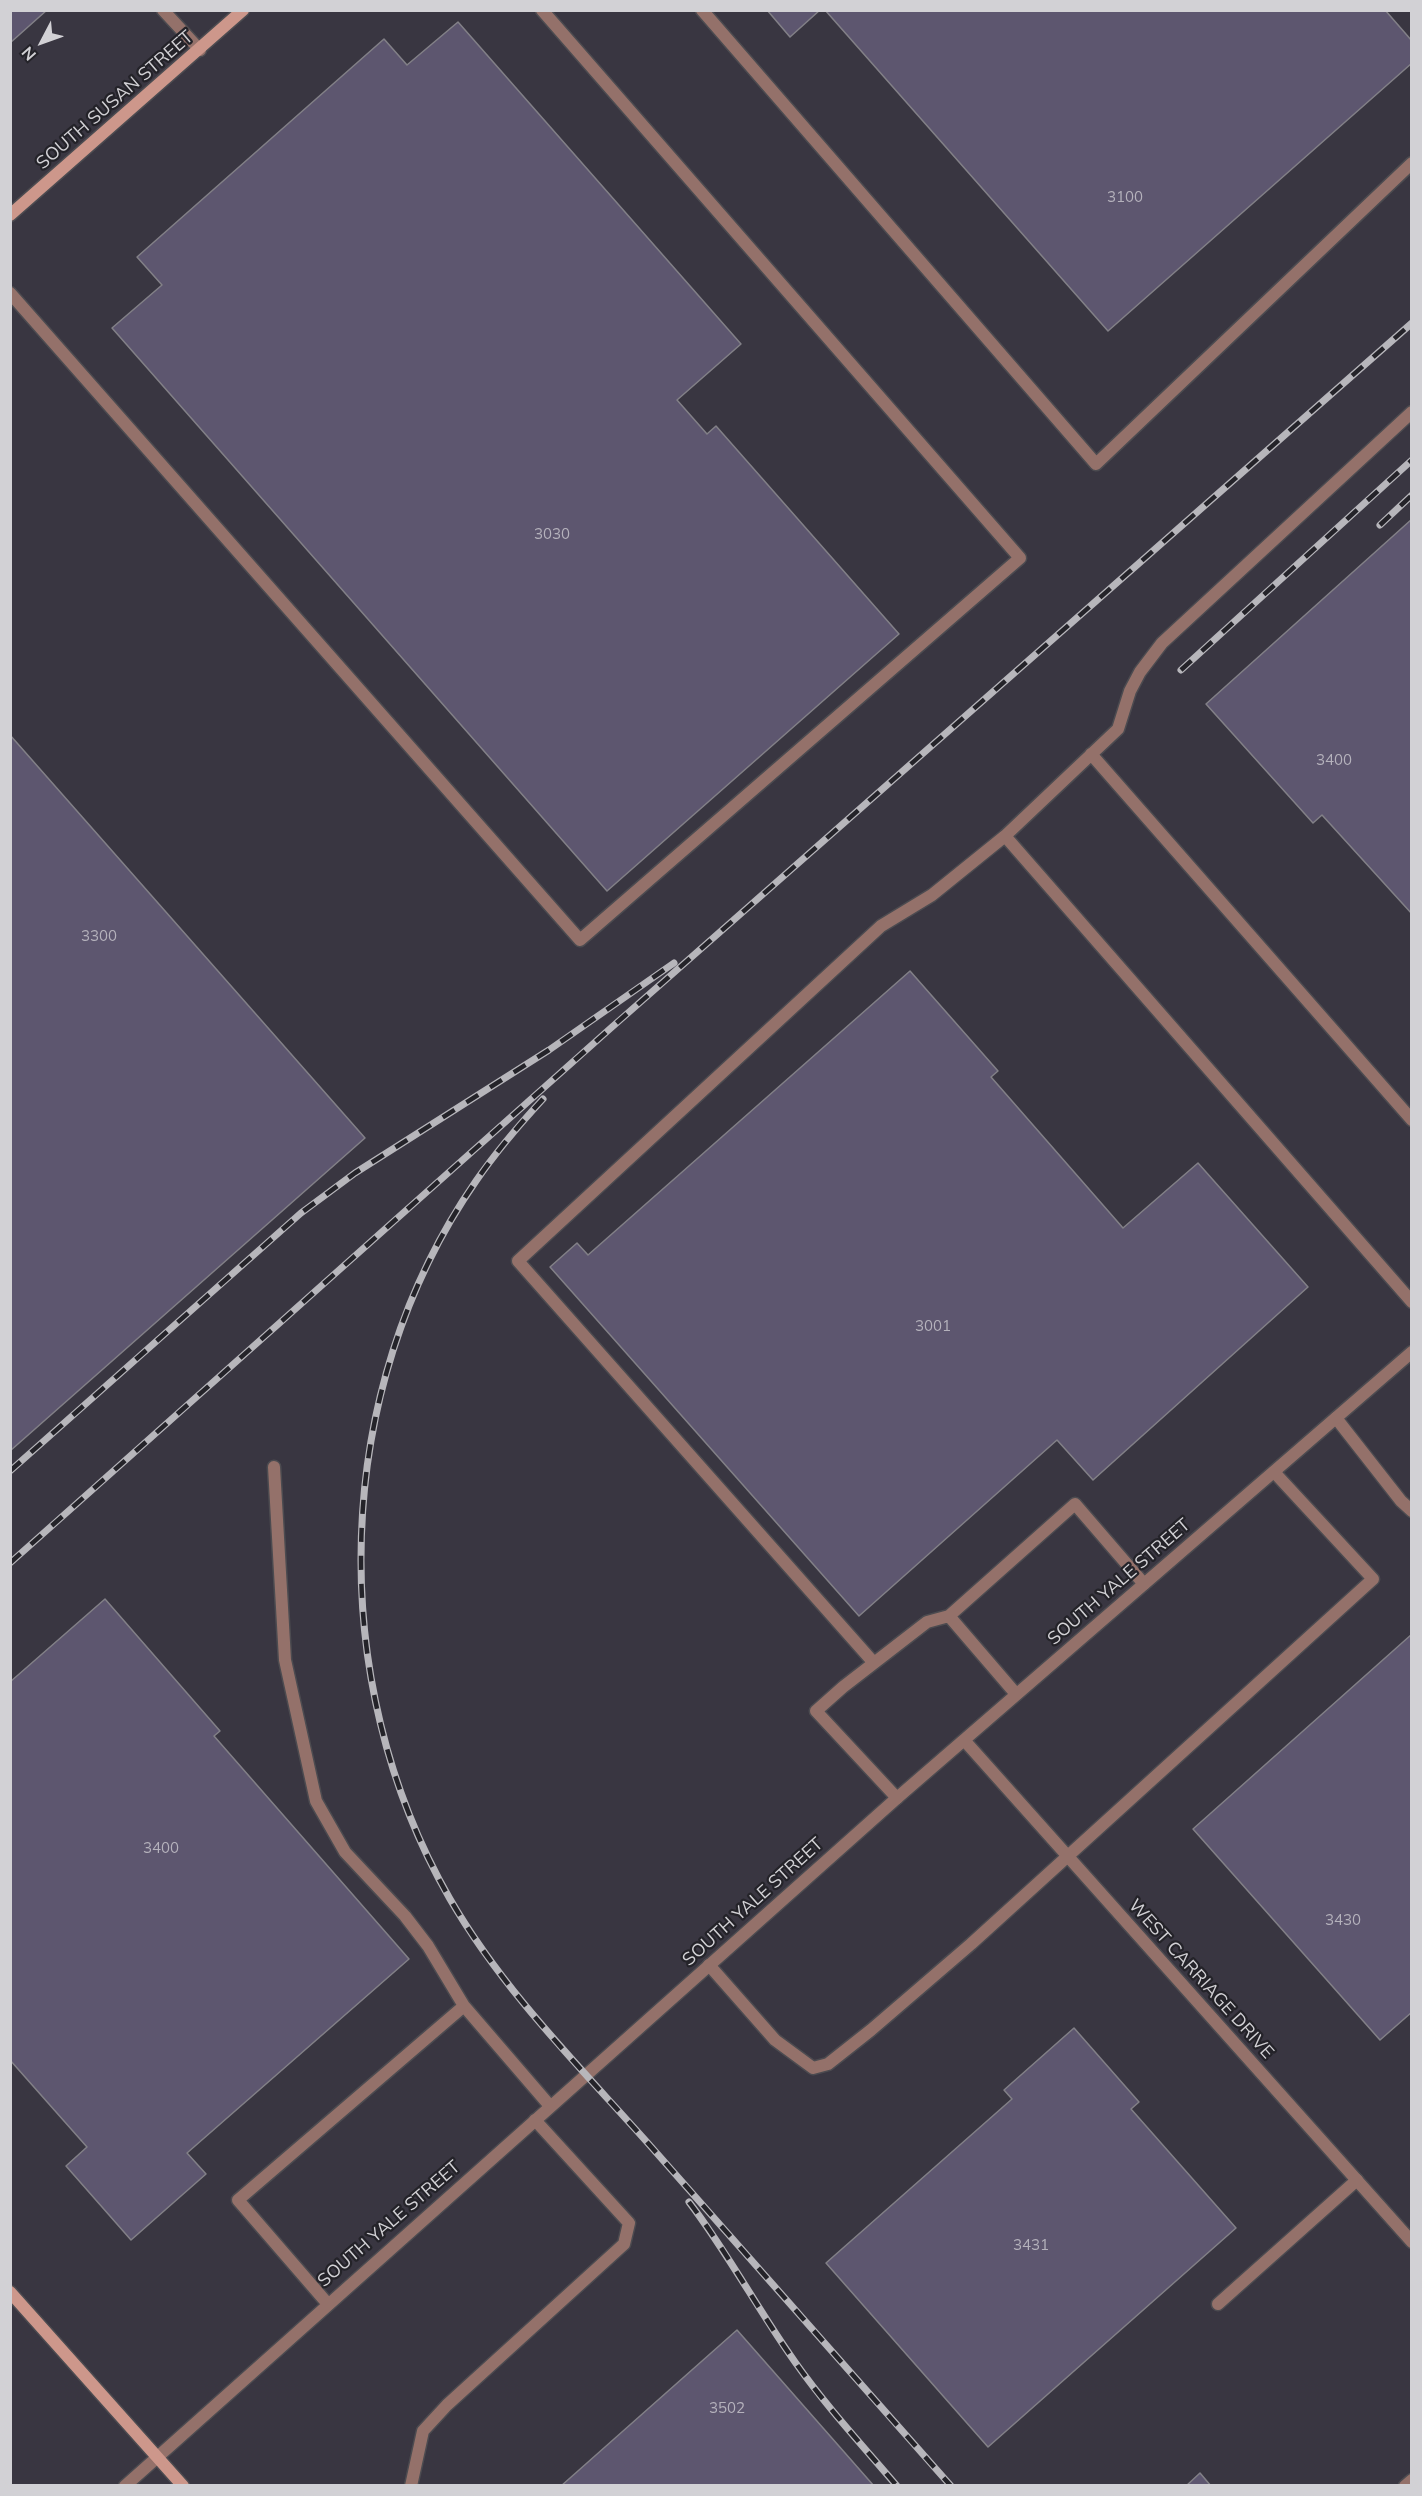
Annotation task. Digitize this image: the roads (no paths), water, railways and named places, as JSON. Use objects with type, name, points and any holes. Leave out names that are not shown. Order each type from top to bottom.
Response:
[{"type":"street","points":[[163,10],[200,50]]},
{"type":"street","name":"SOUTH SUSAN STREET","points":[[10,215],[243,10]]},
{"type":"street","points":[[10,293],[580,940],[1020,558],[542,10]]},
{"type":"street","points":[[702,10],[1096,464],[1412,163]]},
{"type":"street","points":[[874,1663],[518,1261],[881,926],[932,895],[1005,836],[1118,729],[1130,691],[1140,672],[1162,643],[1412,412]]},
{"type":"street","points":[[1091,754],[1412,1120]]},
{"type":"street","points":[[1005,836],[1412,1302]]},
{"type":"street","name":"SOUTH YALE STREET","points":[[125,2486],[327,2303],[897,1798],[1412,1353]]},
{"type":"street","points":[[1336,1418],[1401,1501],[1412,1511]]},
{"type":"street","points":[[274,1467],[285,1660],[316,1801],[345,1852],[405,1916],[428,1946],[464,2006],[550,2106]]},
{"type":"street","points":[[709,1965],[775,2040],[813,2068],[828,2064],[953,1960],[1372,1579],[1274,1472]]},
{"type":"street","points":[[897,1798],[816,1711],[927,1623],[949,1616],[1075,1504],[1144,1584]]},
{"type":"street","points":[[949,1616],[1016,1694]]},
{"type":"street","name":"WEST CARRIAGE DRIVE","points":[[964,1740],[1412,2242]]},
{"type":"street","points":[[327,2303],[238,2200],[464,2006]]},
{"type":"street","points":[[411,2486],[423,2431],[447,2405],[624,2244],[629,2223],[535,2120]]},
{"type":"street","points":[[1218,2304],[1357,2180]]},
{"type":"street","points":[[10,2292],[183,2486]]},
{"type":"street","points":[[1405,2486],[1412,2480]]},
{"type":"railway","points":[[10,1563],[612,1027],[1412,323]]},
{"type":"railway","points":[[1181,670],[1412,460]]},
{"type":"railway","points":[[1380,525],[1412,495]]},
{"type":"railway","points":[[10,1471],[301,1213],[355,1173],[549,1050],[674,963]]},
{"type":"railway","points":[[543,1099],[476,1181],[428,1263],[393,1351],[371,1442],[361,1536],[365,1631],[381,1724],[409,1814],[450,1899],[493,1964],[567,2054],[951,2486]]},
{"type":"railway","points":[[689,2202],[807,2378],[897,2486]]}]
